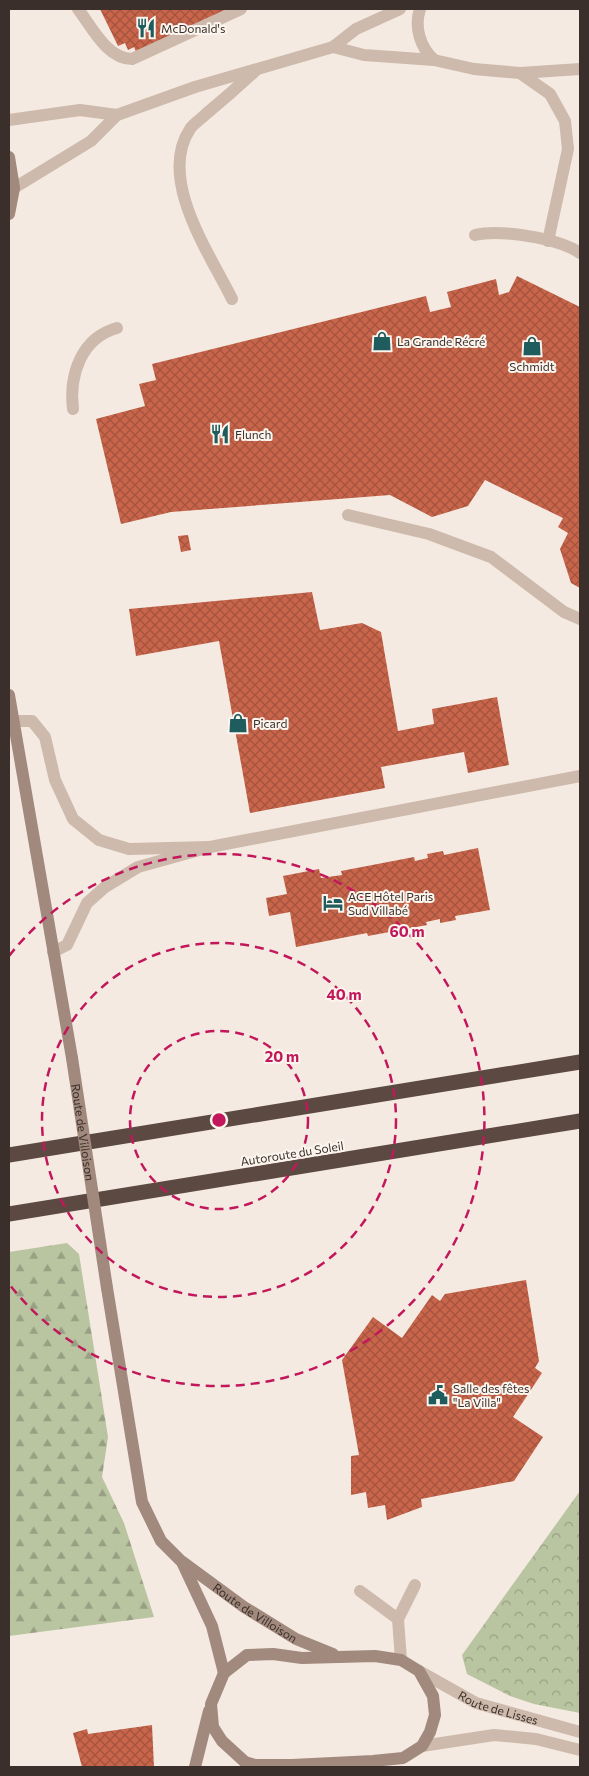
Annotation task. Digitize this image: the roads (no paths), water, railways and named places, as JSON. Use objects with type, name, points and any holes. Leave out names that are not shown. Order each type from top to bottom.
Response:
[{"type":"highway","points":[[9,1155],[580,1062]]},
{"type":"highway","name":"Autoroute du Soleil","points":[[9,1214],[580,1121]]},
{"type":"street","points":[[78,9],[113,54],[125,59],[132,59],[241,9]]},
{"type":"street","points":[[14,188],[91,141],[118,115],[195,87],[332,47],[356,29],[400,9]]},
{"type":"street","points":[[420,9],[417,23],[419,34],[423,45],[434,60]]},
{"type":"street","points":[[332,47],[364,55],[434,60],[474,69],[520,73],[580,69]]},
{"type":"street","points":[[232,298],[190,214],[180,190],[178,172],[181,153],[190,129],[259,68]]},
{"type":"street","points":[[520,73],[550,94],[564,121],[568,149],[548,241]]},
{"type":"street","points":[[9,120],[80,110],[118,115]]},
{"type":"street","points":[[9,156],[14,188],[9,214]]},
{"type":"street","points":[[475,235],[488,232],[505,232],[579,248]]},
{"type":"street","points":[[73,409],[71,390],[74,371],[92,343],[109,331],[117,328]]},
{"type":"street","points":[[348,514],[429,534],[491,557],[564,612],[580,619]]},
{"type":"street","name":"Route de Villoison","points":[[9,695],[72,1058],[142,1502],[162,1541],[180,1560],[274,1627],[335,1656]]},
{"type":"street","points":[[13,721],[32,721],[45,737],[55,780],[73,819],[99,840],[129,849],[210,847]]},
{"type":"street","points":[[53,952],[67,945],[88,903],[105,887],[138,867],[210,847],[580,776]]},
{"type":"street","name":"Route de Villoison","points":[[180,1560],[212,1626],[224,1673]]},
{"type":"street","points":[[401,1660],[398,1619],[416,1585]]},
{"type":"street","points":[[360,1591],[398,1619]]},
{"type":"street","points":[[196,1767],[211,1704],[224,1673],[247,1656],[273,1654],[302,1658],[375,1656],[401,1660],[419,1671],[433,1696],[435,1715],[430,1732],[422,1746],[403,1758],[373,1762],[242,1765],[214,1728],[211,1704]]},
{"type":"street","name":"Route de Lisses","points":[[419,1671],[476,1703],[580,1732]]},
{"type":"street","name":"Route de Lisses","points":[[422,1746],[494,1735],[536,1739],[580,1750]]},
{"type":"place","name":"McDonald's","points":[[146,28]]},
{"type":"place","name":"La Grande Récré","points":[[382,341]]},
{"type":"place","name":"Schmidt","points":[[532,346]]},
{"type":"place","name":"Flunch","points":[[220,434]]},
{"type":"place","name":"Picard","points":[[238,723]]},
{"type":"place","name":"ACE Hôtel Paris Sud Villabé","points":[[333,903]]},
{"type":"place","name":"Salle des fêtes \"La Villa\"","points":[[438,1395]]}]
